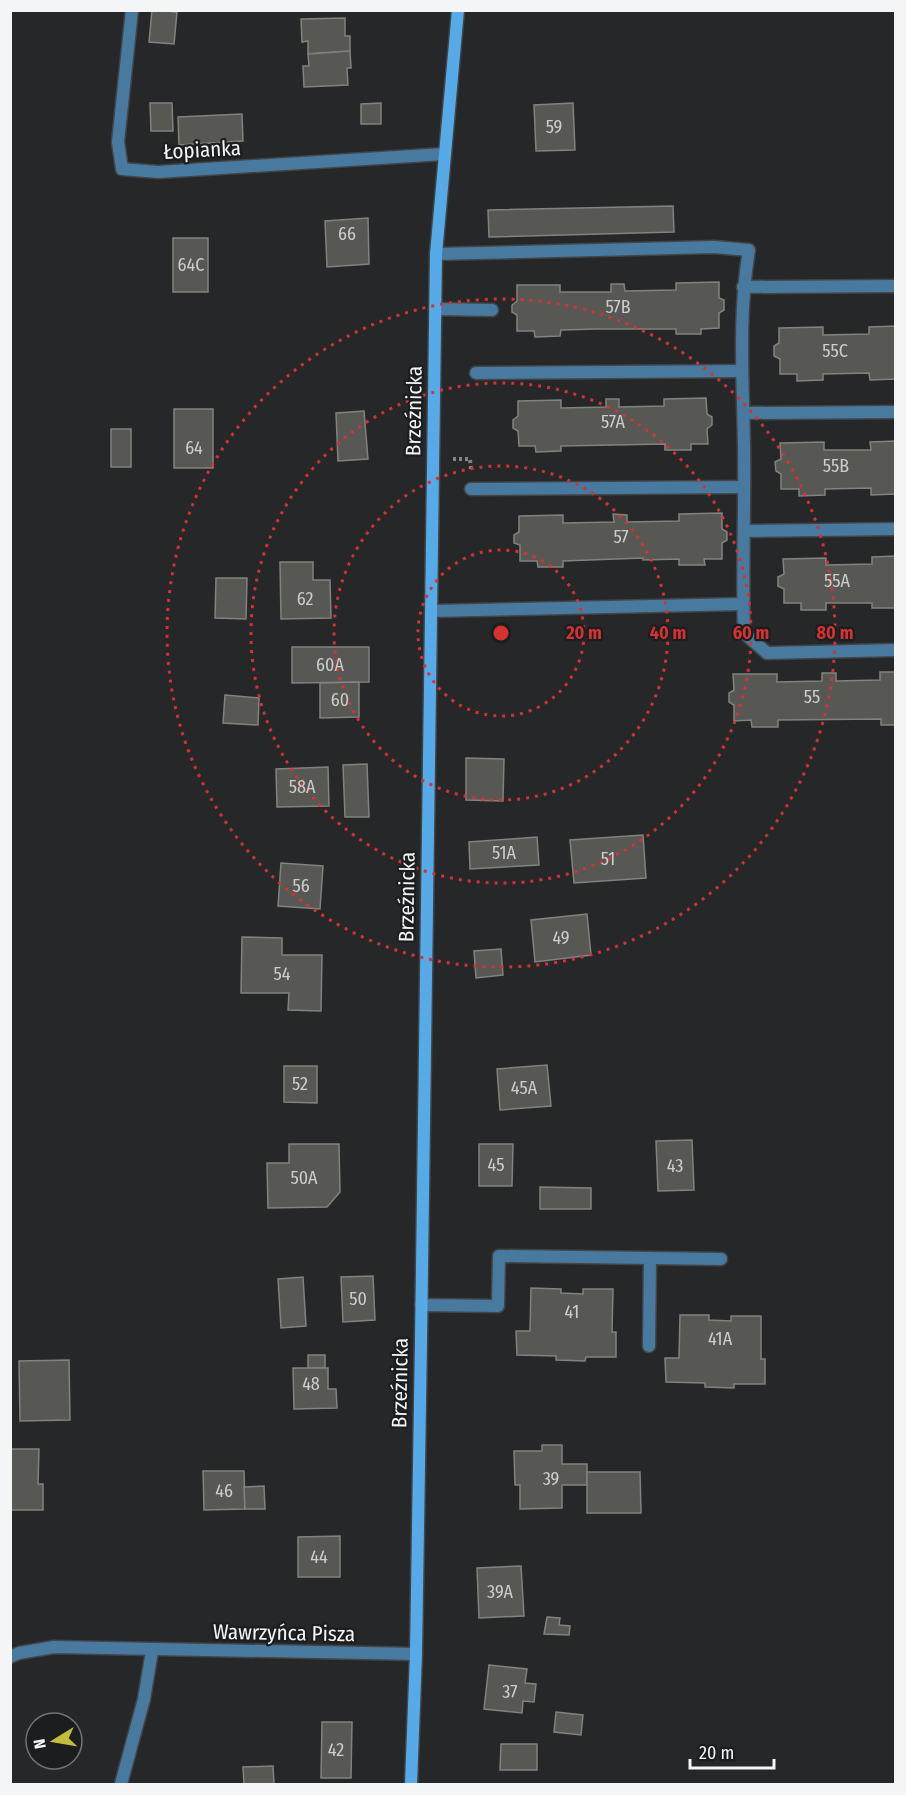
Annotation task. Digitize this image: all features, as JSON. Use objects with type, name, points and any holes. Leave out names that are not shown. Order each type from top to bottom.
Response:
[{"type":"street","name":"Łopianka","points":[[132,10],[118,142],[122,169],[158,172],[444,154]]},
{"type":"street","name":"Brzeźnicka","points":[[411,1785],[416,1654],[436,254],[458,10]]},
{"type":"street","points":[[436,254],[714,247],[749,250],[743,287],[744,633],[767,653],[896,650]]},
{"type":"street","points":[[743,287],[896,286]]},
{"type":"street","points":[[435,309],[492,310]]},
{"type":"street","points":[[476,373],[742,371]]},
{"type":"street","points":[[744,412],[896,412]]},
{"type":"street","points":[[471,489],[744,487]]},
{"type":"street","points":[[744,531],[896,529]]},
{"type":"street","points":[[432,611],[743,604]]},
{"type":"street","points":[[421,1305],[498,1305],[499,1256],[721,1259]]},
{"type":"street","points":[[649,1346],[650,1258]]},
{"type":"street","name":"Wawrzyńca Pisza","points":[[10,1657],[19,1653],[54,1647],[152,1651],[416,1654]]},
{"type":"street","points":[[121,1785],[144,1699],[152,1651]]},
{"type":"building","points":[[152,10],[177,12],[174,44],[149,42]]},
{"type":"building","points":[[345,18],[345,36],[350,36],[350,51],[308,54],[308,41],[302,42],[301,19]]},
{"type":"building","points":[[350,51],[351,68],[347,68],[348,85],[304,87],[303,66],[309,66],[308,54]]},
{"type":"building","points":[[150,103],[172,103],[173,131],[151,131]]},
{"type":"building","points":[[381,103],[381,124],[361,124],[361,104]]},
{"type":"building","points":[[573,103],[575,150],[536,151],[534,105]]},
{"type":"building","points":[[242,114],[243,141],[179,145],[178,117]]},
{"type":"building","points":[[673,206],[674,232],[489,237],[488,210]]},
{"type":"building","points":[[368,218],[369,264],[327,267],[325,221]]},
{"type":"building","points":[[173,238],[208,238],[208,292],[173,292]]},
{"type":"building","points":[[719,282],[719,298],[724,300],[724,310],[719,313],[719,328],[701,329],[701,334],[676,334],[676,329],[597,329],[561,330],[560,336],[535,337],[534,331],[517,331],[517,315],[512,312],[512,305],[517,301],[517,285],[560,285],[560,292],[611,292],[611,284],[624,284],[625,291],[676,290],[676,283]]},
{"type":"building","points":[[896,326],[896,379],[870,380],[869,373],[823,374],[823,380],[797,381],[797,374],[780,374],[780,359],[774,356],[774,346],[779,343],[779,328],[823,327],[823,335],[869,334],[869,327]]},
{"type":"building","points":[[706,398],[707,414],[712,417],[712,425],[707,429],[708,444],[691,444],[691,450],[665,450],[665,444],[561,446],[561,451],[536,452],[535,446],[519,446],[518,431],[513,428],[513,420],[518,416],[518,401],[561,400],[561,408],[606,407],[606,399],[619,399],[619,407],[664,406],[664,399]]},
{"type":"building","points":[[174,409],[213,409],[213,468],[174,468]]},
{"type":"building","points":[[364,411],[368,459],[338,461],[336,413]]},
{"type":"building","points":[[111,429],[131,429],[131,467],[111,467]]},
{"type":"building","points":[[896,441],[896,494],[871,495],[871,488],[825,489],[825,495],[799,496],[799,489],[781,489],[781,474],[776,471],[775,462],[781,459],[780,443],[824,442],[824,450],[871,450],[870,442]]},
{"type":"building","points":[[722,513],[722,529],[727,532],[727,540],[722,543],[722,559],[704,559],[705,565],[679,565],[679,559],[643,560],[643,558],[563,561],[563,567],[538,567],[537,561],[520,561],[520,545],[514,543],[514,535],[519,532],[519,516],[563,515],[563,523],[614,522],[613,514],[627,515],[627,522],[679,521],[679,514]]},
{"type":"building","points":[[896,556],[896,608],[872,608],[872,603],[826,603],[826,610],[801,610],[801,603],[784,603],[784,589],[778,586],[778,577],[784,574],[783,559],[826,558],[826,565],[872,564],[872,557]]},
{"type":"building","points":[[280,562],[313,562],[313,580],[330,580],[331,618],[281,619]]},
{"type":"building","points":[[216,578],[247,578],[246,619],[215,618]]},
{"type":"building","points":[[292,647],[369,647],[369,682],[292,683]]},
{"type":"building","points":[[880,672],[896,672],[896,725],[881,725],[881,719],[778,720],[778,727],[752,727],[751,720],[734,721],[734,705],[729,702],[729,693],[734,690],[733,674],[777,674],[777,682],[822,681],[822,673],[836,673],[836,681],[880,680]]},
{"type":"building","points":[[359,682],[359,717],[320,718],[320,683]]},
{"type":"building","points":[[225,695],[259,698],[258,725],[223,723]]},
{"type":"building","points":[[466,758],[504,759],[503,801],[466,800]]},
{"type":"building","points":[[367,764],[369,817],[345,817],[343,765]]},
{"type":"building","points":[[328,767],[329,806],[277,807],[276,769]]},
{"type":"building","points":[[643,835],[646,878],[574,883],[570,840]]},
{"type":"building","points":[[537,837],[539,865],[470,869],[469,842]]},
{"type":"building","points":[[281,863],[323,866],[320,909],[278,906]]},
{"type":"building","points":[[587,914],[591,955],[535,962],[531,920]]},
{"type":"building","points":[[242,937],[282,938],[282,955],[322,955],[321,1011],[288,1010],[289,993],[241,993]]},
{"type":"building","points":[[501,949],[503,975],[476,978],[474,951]]},
{"type":"building","points":[[547,1065],[551,1106],[500,1110],[497,1069]]},
{"type":"building","points":[[284,1066],[317,1066],[317,1103],[284,1102]]},
{"type":"building","points":[[692,1140],[694,1190],[658,1191],[656,1141]]},
{"type":"building","points":[[289,1144],[339,1144],[340,1192],[327,1207],[268,1208],[267,1163],[289,1163]]},
{"type":"building","points":[[479,1144],[513,1144],[512,1186],[479,1186]]},
{"type":"building","points":[[540,1187],[591,1188],[591,1209],[540,1209]]},
{"type":"building","points":[[373,1276],[375,1320],[343,1322],[341,1277]]},
{"type":"building","points":[[303,1277],[306,1326],[281,1328],[278,1279]]},
{"type":"building","points":[[531,1288],[561,1289],[561,1293],[583,1294],[583,1289],[613,1289],[612,1332],[616,1332],[616,1357],[586,1357],[585,1361],[556,1360],[556,1356],[517,1355],[516,1331],[530,1331]]},
{"type":"building","points":[[680,1315],[709,1315],[709,1320],[731,1321],[731,1316],[761,1316],[761,1359],[765,1359],[765,1384],[734,1384],[734,1388],[705,1387],[705,1383],[666,1382],[665,1358],[679,1358]]},
{"type":"building","points":[[308,1355],[325,1355],[325,1368],[308,1368]]},
{"type":"building","points":[[69,1360],[70,1420],[20,1421],[19,1361]]},
{"type":"building","points":[[293,1368],[328,1368],[328,1389],[336,1389],[337,1408],[294,1409]]},
{"type":"building","points":[[542,1445],[562,1445],[562,1464],[587,1464],[587,1485],[562,1485],[562,1508],[520,1509],[520,1485],[515,1485],[514,1451],[542,1451]]},
{"type":"building","points":[[10,1449],[39,1449],[38,1484],[43,1484],[43,1510],[10,1510]]},
{"type":"building","points":[[203,1471],[244,1471],[245,1509],[204,1510]]},
{"type":"building","points":[[587,1472],[640,1472],[641,1513],[587,1513]]},
{"type":"building","points":[[264,1486],[265,1509],[245,1509],[244,1487]]},
{"type":"building","points":[[340,1536],[340,1577],[298,1577],[298,1537]]},
{"type":"building","points":[[521,1566],[524,1616],[479,1618],[477,1568]]},
{"type":"building","points":[[547,1617],[560,1618],[559,1625],[570,1626],[569,1635],[544,1634]]},
{"type":"building","points":[[489,1665],[527,1669],[525,1683],[536,1684],[534,1702],[523,1701],[522,1713],[484,1709]]},
{"type":"building","points":[[556,1712],[583,1715],[581,1735],[554,1732]]},
{"type":"building","points":[[322,1722],[352,1722],[351,1778],[321,1778]]},
{"type":"building","points":[[501,1744],[537,1744],[537,1770],[500,1770]]},
{"type":"building","points":[[273,1766],[274,1784],[244,1784],[243,1767]]}]
